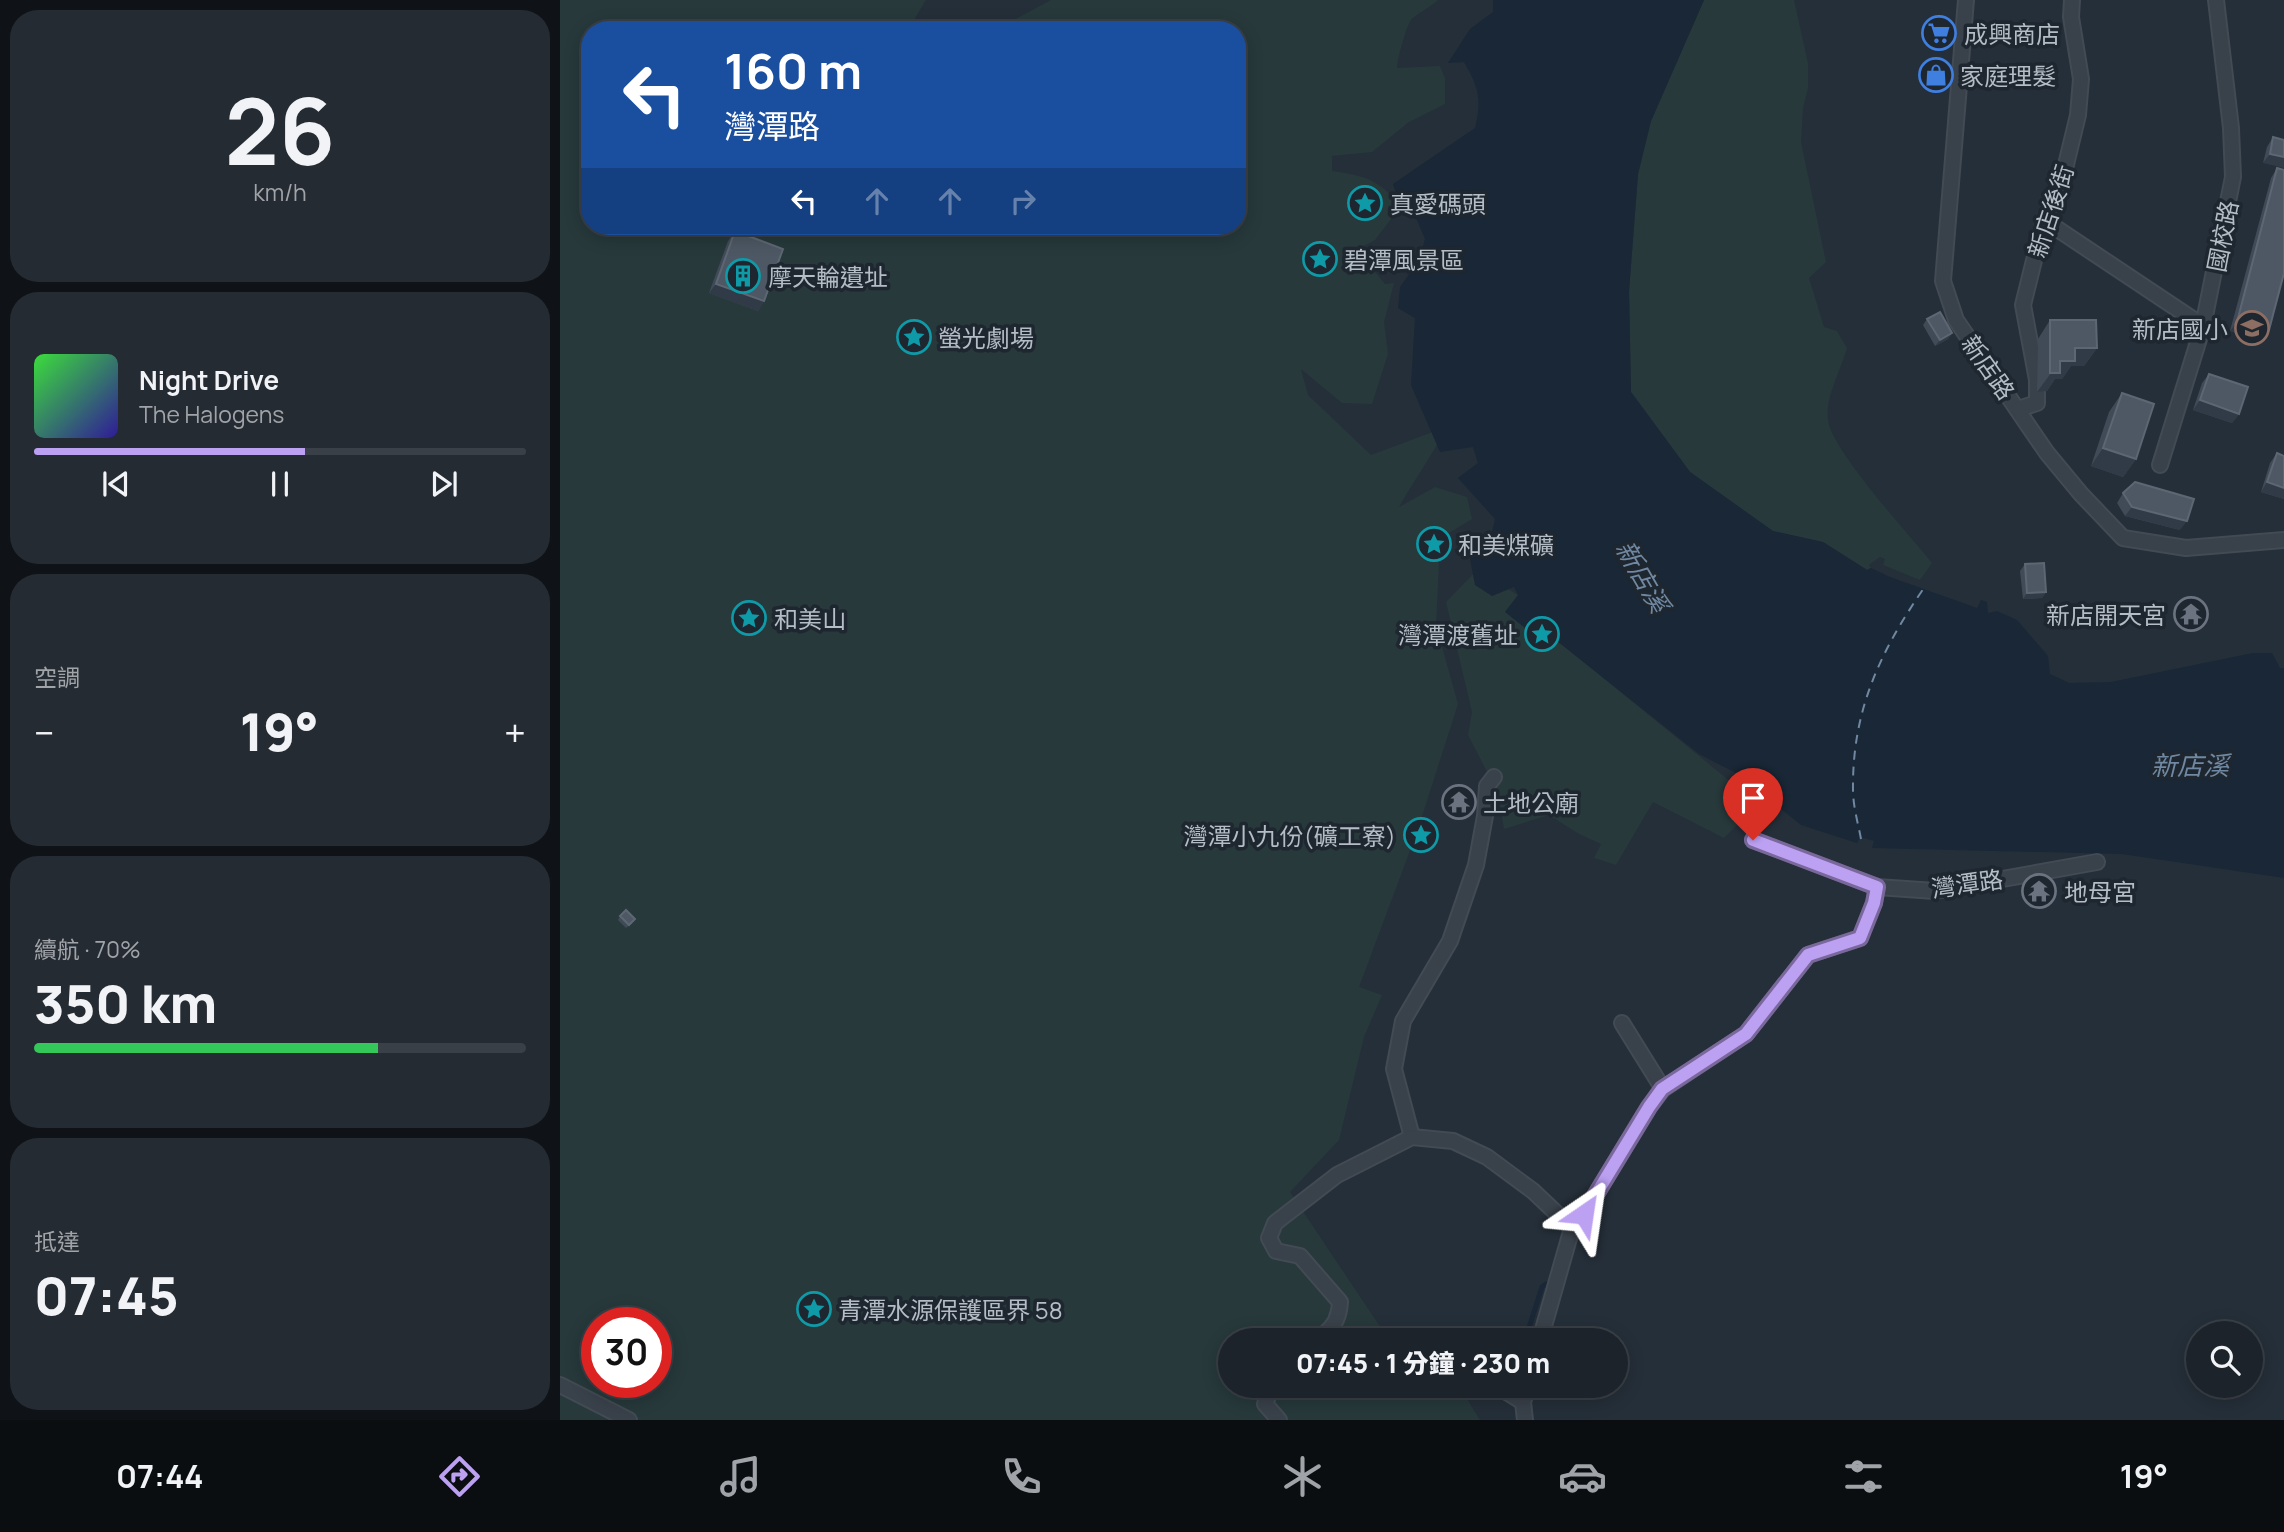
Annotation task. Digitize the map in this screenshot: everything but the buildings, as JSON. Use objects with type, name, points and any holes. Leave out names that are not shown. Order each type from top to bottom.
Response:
[{"type":"street","name":"新店路","points":[[1966,0],[1943,281],[1956,320],[2047,453],[2123,538],[2186,548],[2284,540]]},
{"type":"street","name":"新店後街","points":[[2018,409],[2037,403],[2037,380],[2023,305],[2044,220],[2063,177],[2078,115],[2081,79],[2071,17],[2071,0]]},
{"type":"street","name":"國校路","points":[[2160,465],[2203,326],[2233,177],[2230,117],[2216,0]]},
{"type":"street","points":[[2044,220],[2203,326]]},
{"type":"street","points":[[1412,1137],[1394,1069],[1403,1021],[1450,941],[1476,864],[1485,816],[1487,786],[1494,777]]},
{"type":"street","name":"灣潭路","points":[[1753,840],[1877,887],[1935,891],[2097,862]]},
{"type":"street","points":[[1543,1328],[1572,1228],[1584,1214],[1662,1089],[1746,1034],[1808,955],[1860,938],[1874,903],[1877,887]]},
{"type":"street","points":[[1622,1023],[1662,1089]]},
{"type":"street","points":[[1333,1328],[1339,1316],[1340,1302],[1300,1256],[1276,1251],[1269,1238],[1276,1223],[1337,1175],[1412,1137],[1453,1141],[1486,1157],[1533,1191],[1572,1228]]},
{"type":"street","points":[[560,1385],[629,1420]]},
{"type":"street","points":[[1267,1398],[1265,1404],[1279,1420]]},
{"type":"street","points":[[1516,1398],[1523,1402]]},
{"type":"street","points":[[1524,1398],[1525,1420]]},
{"type":"shaded area","points":[[560,0],[926,0],[913,21],[581,21],[581,235],[1246,235],[1246,21],[1012,21],[1051,0],[1438,0],[1411,20],[1397,68],[1440,66],[1445,78],[1445,104],[1409,122],[1372,152],[1332,156],[1332,171],[1371,180],[1401,206],[1375,240],[1362,247],[1370,266],[1385,284],[1394,283],[1384,322],[1388,354],[1372,404],[1342,403],[1301,369],[1308,395],[1371,455],[1446,427],[1399,507],[1435,487],[1467,497],[1472,519],[1431,544],[1439,563],[1436,625],[1458,704],[1417,832],[1359,987],[1382,995],[1364,1037],[1339,1140],[1290,1192],[1381,1328],[1218,1328],[1218,1398],[1466,1398],[1480,1420],[560,1420]]},
{"type":"shaded area","points":[[1704,0],[1794,0],[1808,63],[1808,88],[1803,108],[1801,142],[1826,262],[1809,278],[1824,327],[1837,331],[1847,348],[1831,393],[1828,420],[1833,434],[1857,471],[1932,563],[1920,580],[1883,565],[1885,559],[1880,557],[1869,565],[1871,568],[1867,570],[1823,542],[1773,532],[1690,472],[1631,392],[1629,291],[1638,174],[1651,121]]},
{"type":"shaded area","points":[[1477,570],[1544,611],[1558,641],[1758,804],[1724,838],[1653,802],[1616,865],[1594,858],[1601,844],[1549,815],[1504,829],[1498,793],[1468,735],[1472,712],[1446,602]]},
{"type":"water","name":"新店溪","points":[[1493,0],[1704,0],[1651,121],[1638,174],[1629,291],[1631,392],[1690,472],[1773,531],[1823,542],[1867,570],[1871,568],[1977,608],[1981,600],[1987,602],[1988,613],[1997,611],[2017,620],[2048,656],[2050,674],[2069,683],[2111,682],[2253,653],[2272,653],[2280,668],[2284,668],[2284,878],[2122,854],[1872,848],[1874,841],[1860,837],[1857,843],[1801,825],[1736,773],[1699,754],[1537,625],[1530,632],[1505,612],[1518,595],[1514,587],[1492,596],[1475,585],[1470,559],[1489,545],[1495,519],[1458,478],[1478,463],[1473,447],[1440,452],[1411,385],[1415,318],[1398,308],[1400,287],[1419,260],[1425,239],[1417,220],[1402,211],[1393,184],[1475,128],[1479,101],[1473,79],[1464,62],[1448,63],[1470,29],[1493,12]]},
{"type":"waterway","points":[[1529,1328],[1542,1287],[1554,1284]]},
{"type":"ferry route","points":[[1861,839],[1853,790],[1854,761],[1864,707],[1872,682],[1895,633],[1926,585]]},
{"type":"place","name":"成興商店","points":[[1939,33]]},
{"type":"place","name":"家庭理髮","points":[[1936,75]]},
{"type":"place","name":"真愛碼頭","points":[[1365,203]]},
{"type":"place","name":"碧潭風景區","points":[[1320,259]]},
{"type":"place","name":"摩天輪遺址","points":[[743,276]]},
{"type":"place","name":"新店國小","points":[[2252,328]]},
{"type":"place","name":"螢光劇場","points":[[914,337]]},
{"type":"place","name":"和美煤礦","points":[[1434,544]]},
{"type":"place","name":"新店開天宮","points":[[2191,614]]},
{"type":"place","name":"和美山","points":[[749,618]]},
{"type":"place","name":"灣潭渡舊址","points":[[1542,634]]},
{"type":"place","name":"土地公廟","points":[[1459,802]]},
{"type":"place","name":"灣潭小九份(礦工寮)","points":[[1421,835]]},
{"type":"place","name":"地母宮","points":[[2039,891]]},
{"type":"place","name":"青潭水源保護區界 58","points":[[814,1309]]},
{"type":"route","points":[[1584,1214],[1662,1089],[1746,1034],[1808,955],[1860,938],[1874,903],[1877,887],[1753,840]]}]
